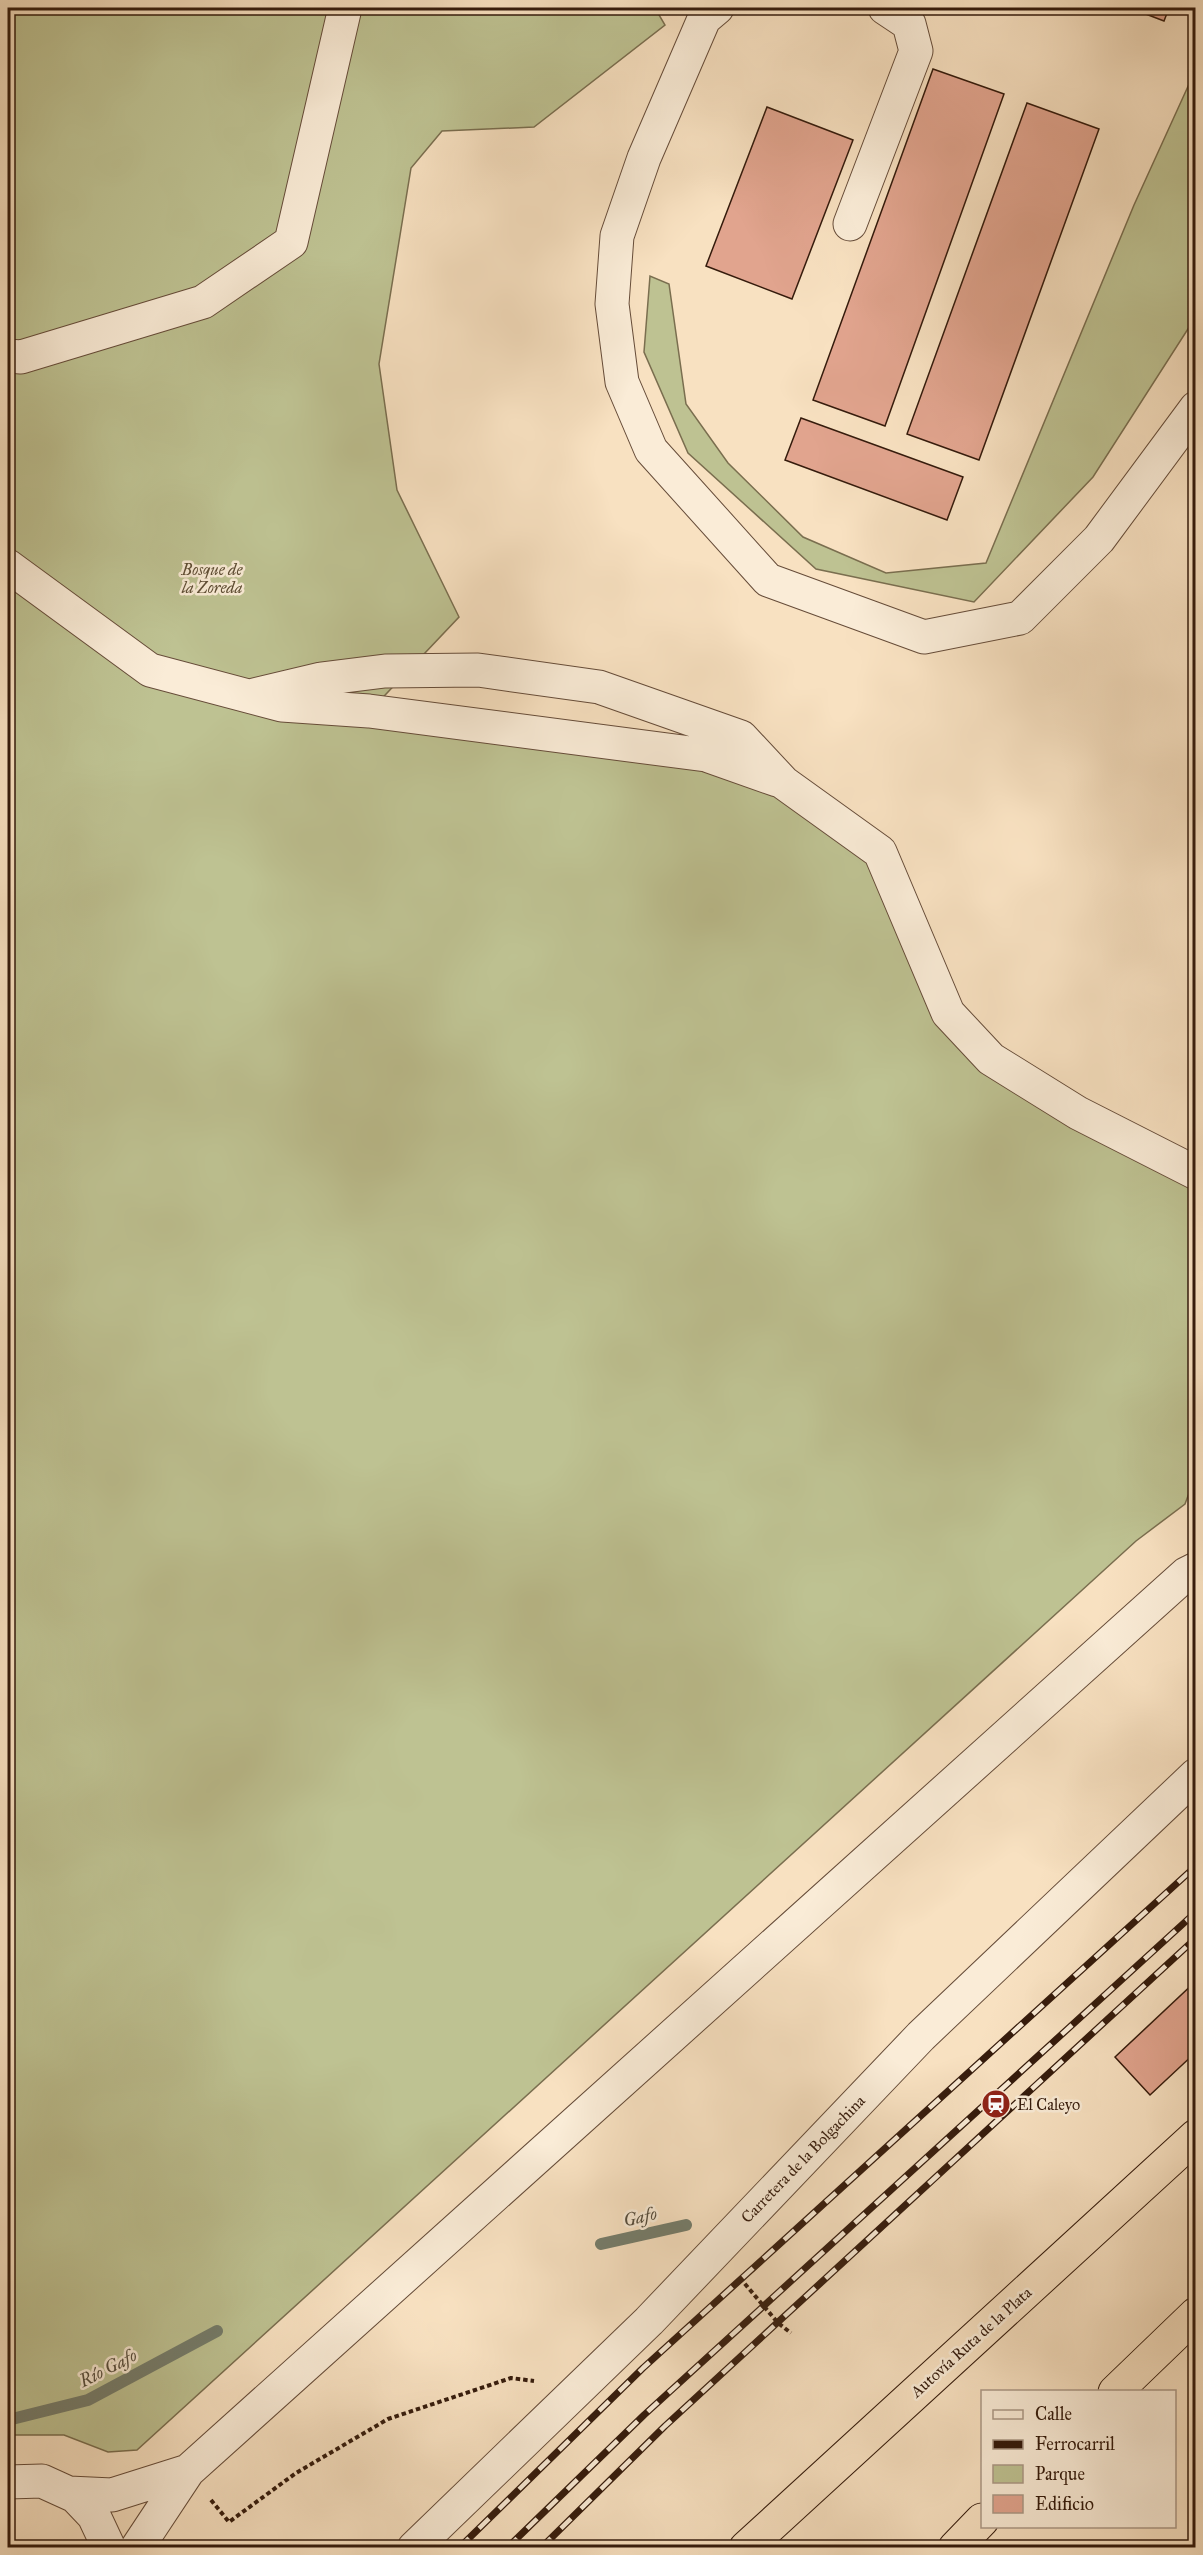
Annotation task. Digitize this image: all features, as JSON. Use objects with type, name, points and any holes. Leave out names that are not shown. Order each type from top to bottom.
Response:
[{"type":"highway","name":"Autovía Ruta de la Plata","points":[[746,2547],[1196,2136]]},
{"type":"highway","points":[[1116,2390],[1196,2314]]},
{"type":"highway","points":[[955,2547],[981,2521]]},
{"type":"street","points":[[8,356],[21,357],[203,302],[291,242],[345,8]]},
{"type":"street","points":[[717,8],[704,19],[644,158],[617,236],[612,304],[622,382],[651,450],[768,580],[924,637],[1020,618],[1099,539],[1196,408]]},
{"type":"street","points":[[850,224],[916,51],[909,24],[885,8]]},
{"type":"street","points":[[8,566],[150,670],[282,705],[369,711],[706,755],[784,783]]},
{"type":"street","points":[[250,696],[321,679],[385,671],[478,670],[599,687],[741,737],[784,783],[880,852],[948,1013],[991,1059],[1078,1113],[1196,1173]]},
{"type":"street","points":[[137,2547],[188,2471],[1192,1567]]},
{"type":"street","name":"Carretera de la Bolgachina","points":[[414,2547],[649,2321],[921,2036],[1196,1775]]},
{"type":"street","points":[[69,2493],[112,2495],[188,2471]]},
{"type":"street","points":[[8,2482],[42,2481],[75,2496],[94,2516],[109,2547]]},
{"type":"path","points":[[714,2253],[729,2265],[778,2323],[791,2333]]},
{"type":"path","points":[[188,2471],[228,2522],[296,2473],[388,2419],[511,2378],[579,2388]]},
{"type":"green space","name":"Bosque de la Zoreda","points":[[8,8],[655,8],[665,25],[534,127],[442,131],[411,168],[379,364],[397,490],[459,617],[370,711],[706,755],[880,852],[948,1013],[1195,1173],[1196,1403],[1193,1406],[1195,1477],[1185,1504],[1136,1541],[137,2450],[108,2452],[64,2435],[8,2435]]},
{"type":"green space","points":[[1195,71],[1195,318],[1093,477],[974,602],[816,569],[688,453],[644,352],[650,276],[669,284],[686,404],[728,463],[803,537],[886,573],[986,563],[1134,205]]},
{"type":"building","points":[[1130,8],[1169,8],[1164,21]]},
{"type":"building","points":[[933,69],[1004,94],[885,426],[813,400]]},
{"type":"building","points":[[1027,103],[1099,129],[979,460],[907,434]]},
{"type":"building","points":[[767,107],[853,140],[792,299],[706,266]]},
{"type":"building","points":[[801,418],[963,477],[947,520],[785,460]]},
{"type":"building","points":[[1196,1981],[1196,2052],[1150,2095],[1115,2057]]},
{"type":"waterway","name":"Gafo","points":[[601,2244],[686,2225]]},
{"type":"waterway","name":"Río Gafo","points":[[8,2420],[88,2400],[217,2331]]},
{"type":"railway","points":[[459,2548],[643,2368],[1196,1866]]},
{"type":"railway","points":[[507,2548],[644,2415],[1196,1912]]},
{"type":"railway","points":[[541,2548],[665,2426],[1196,1938]]},
{"type":"place","name":"El Caleyo","points":[[996,2104]]}]
